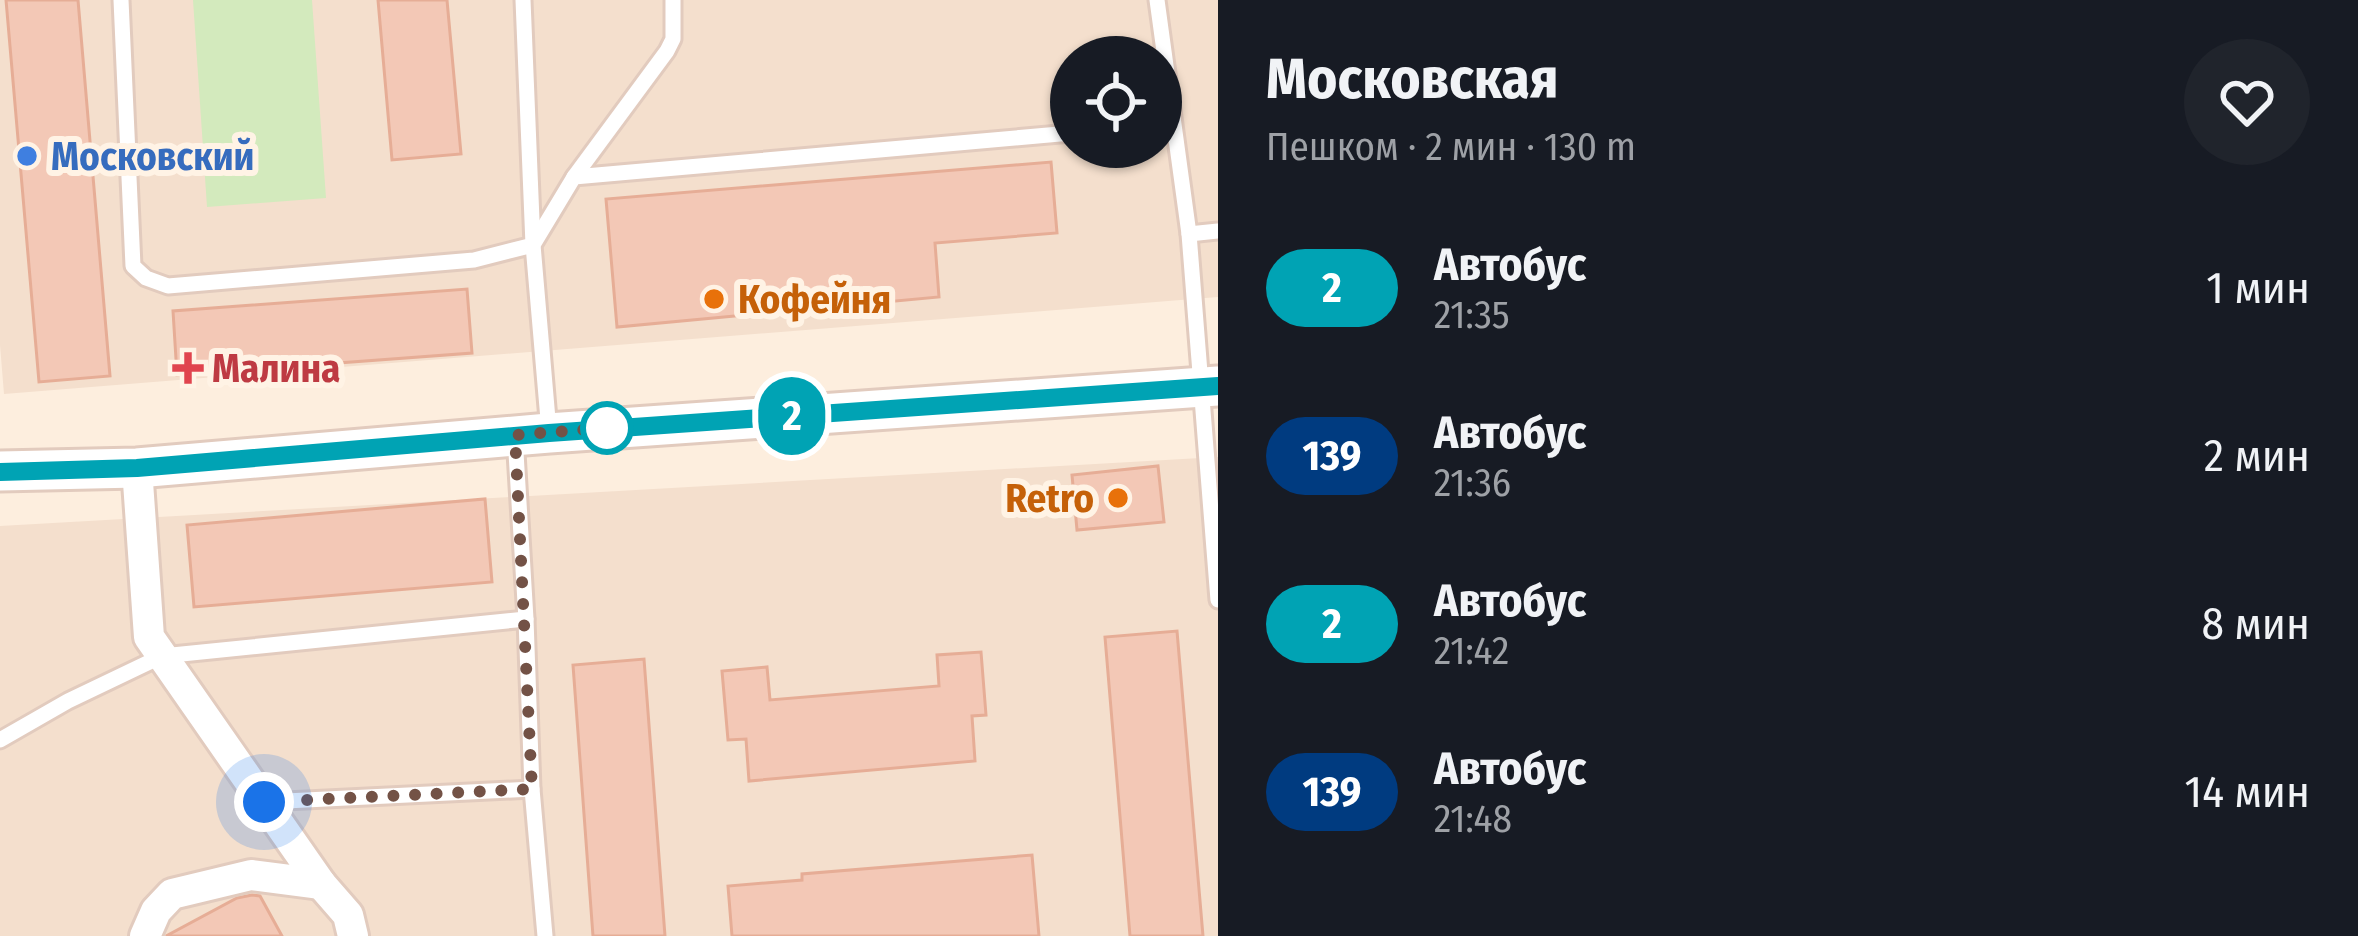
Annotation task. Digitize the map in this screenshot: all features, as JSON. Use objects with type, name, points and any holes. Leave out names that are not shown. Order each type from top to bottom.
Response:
[{"type":"street","points":[[0,472],[137,468],[532,434],[1211,387]]},
{"type":"street","points":[[137,468],[149,637],[321,884],[348,915],[353,936]]},
{"type":"street","points":[[145,936],[156,911],[172,894],[251,875],[321,884]]},
{"type":"lane","points":[[121,0],[133,266],[146,278],[168,286],[474,260],[533,245],[574,177],[667,51],[673,39],[673,0]]},
{"type":"lane","points":[[523,0],[533,245],[526,619],[532,789],[544,936]]},
{"type":"lane","points":[[1157,0],[1160,36]]},
{"type":"lane","points":[[574,177],[1050,135]]},
{"type":"lane","points":[[1176,168],[1211,387],[1218,600]]},
{"type":"lane","points":[[1189,233],[1218,231]]},
{"type":"lane","points":[[0,740],[161,656],[526,619]]},
{"type":"lane","points":[[264,802],[532,789]]},
{"type":"shaded area","points":[[0,0],[1218,0],[1218,297],[4,394]]},
{"type":"shaded area","points":[[1218,457],[1218,936],[0,936],[0,526]]},
{"type":"green space","points":[[193,0],[312,0],[326,198],[207,207]]},
{"type":"building","points":[[6,0],[78,0],[110,376],[39,382]]},
{"type":"building","points":[[378,0],[447,0],[461,154],[392,160]]},
{"type":"building","points":[[1050,162],[1057,233],[935,243],[939,297],[617,327],[606,199]]},
{"type":"building","points":[[467,289],[472,353],[177,375],[173,311]]},
{"type":"building","name":"Retro","points":[[1158,466],[1164,522],[1077,530],[1072,475]]},
{"type":"building","points":[[485,499],[492,582],[194,607],[187,525]]},
{"type":"building","points":[[1177,631],[1203,936],[1130,936],[1105,637]]},
{"type":"building","points":[[981,652],[986,715],[972,716],[975,761],[749,781],[746,739],[728,740],[722,671],[767,667],[770,700],[939,686],[937,655]]},
{"type":"building","points":[[644,659],[665,936],[593,936],[573,665]]},
{"type":"building","points":[[1032,855],[1039,936],[732,936],[728,886],[802,880],[802,874]]},
{"type":"building","points":[[260,896],[282,936],[166,936],[237,898]]},
{"type":"bus line","name":"2","points":[[0,472],[137,468],[549,433],[1218,386]]},
{"type":"place","name":"Московский","points":[[27,156]]},
{"type":"place","name":"Кофейня","points":[[714,299]]},
{"type":"place","name":"Малина","points":[[188,368]]},
{"type":"place","name":"Retro","points":[[1118,498]]},
{"type":"route","points":[[264,802],[532,789],[515,435],[607,428]]}]
